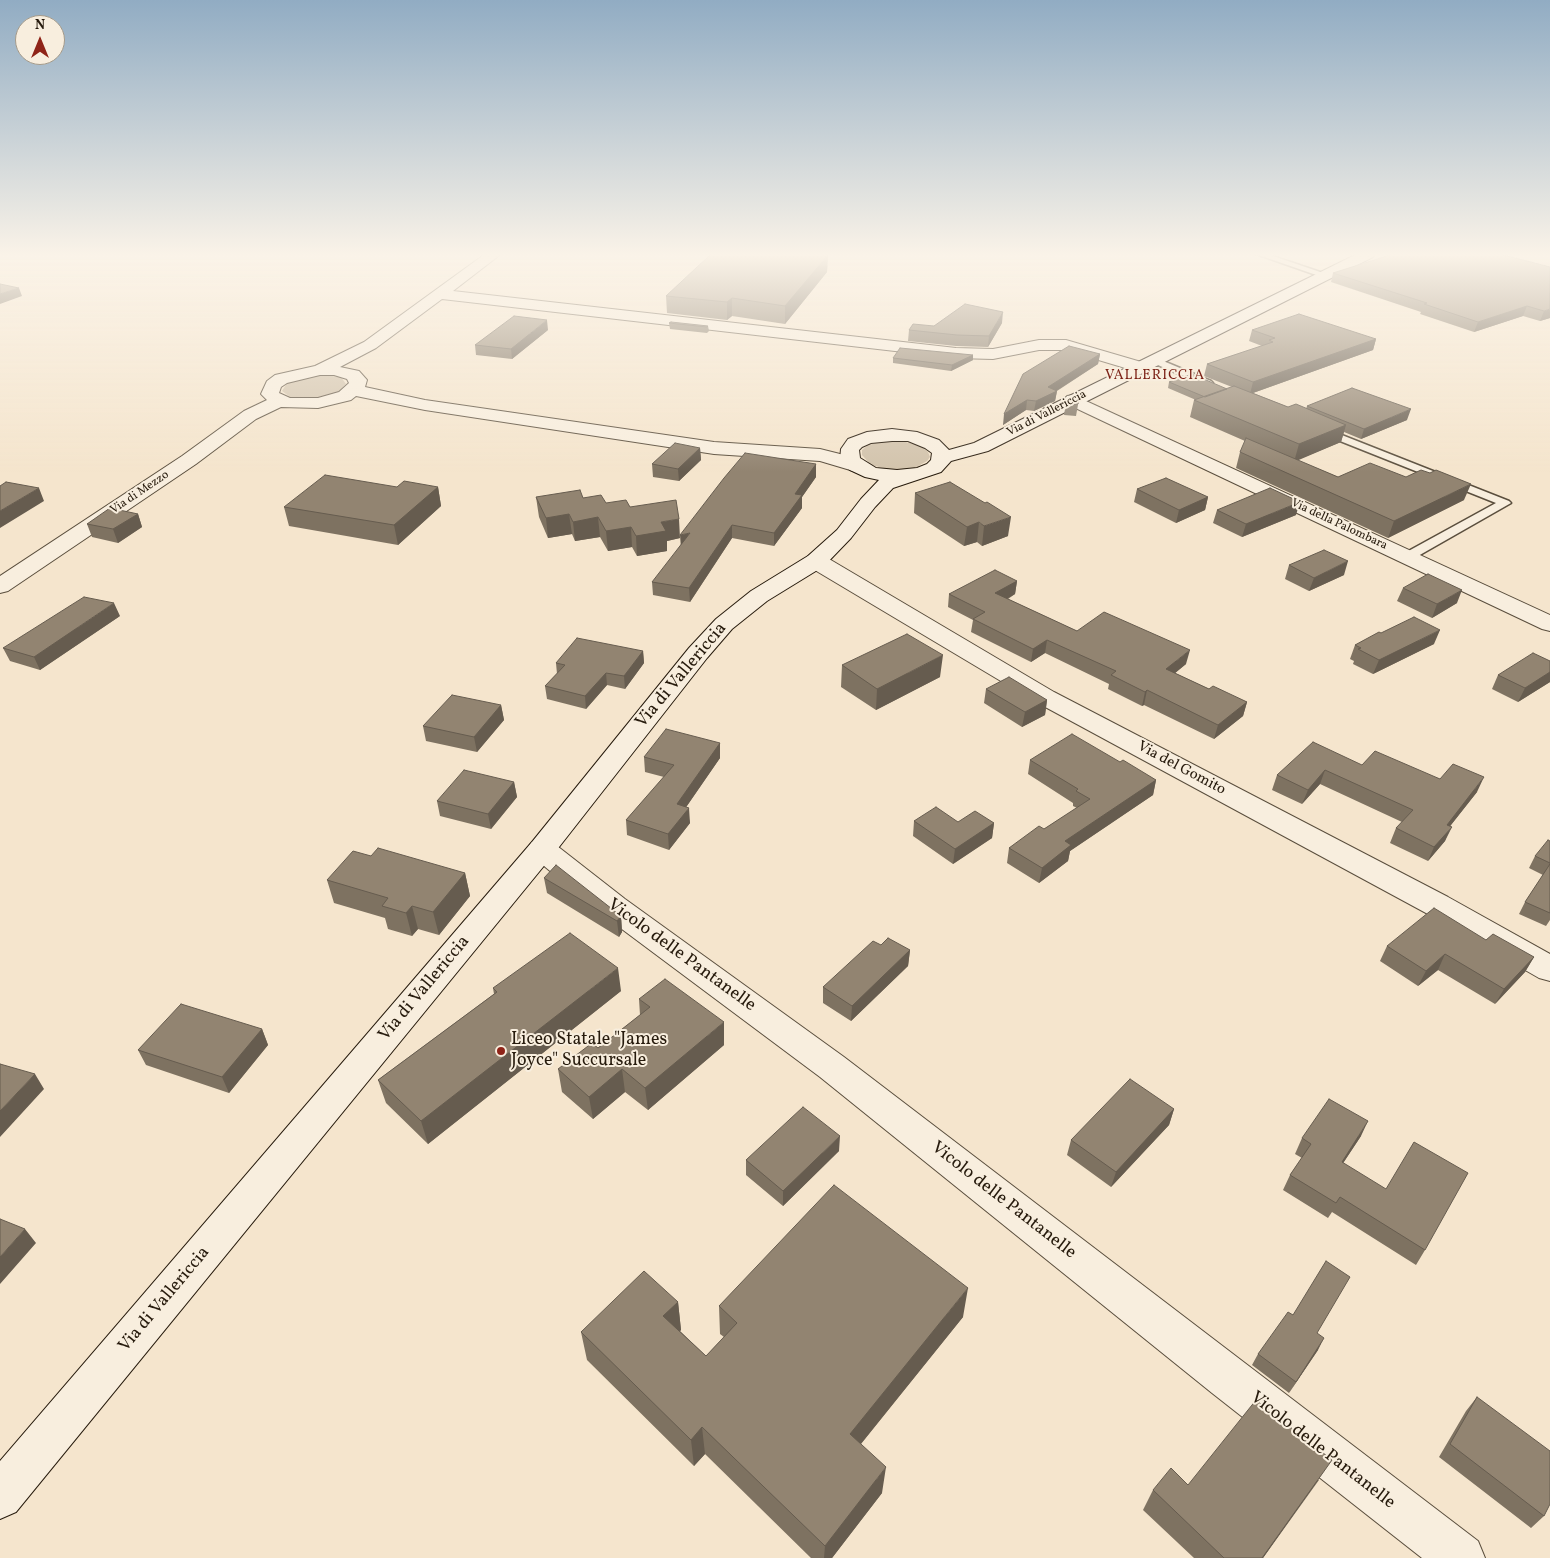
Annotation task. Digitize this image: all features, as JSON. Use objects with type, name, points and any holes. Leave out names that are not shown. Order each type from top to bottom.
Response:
[{"type":"street","points":[[320,370],[358,352],[392,327]]},
{"type":"street","points":[[720,327],[956,354],[993,354],[1035,346],[1061,345],[1149,364]]},
{"type":"street","name":"Via di Vallericcia","points":[[0,1496],[542,849],[698,653],[724,624],[759,596],[816,561],[844,534],[868,503],[886,484],[934,468],[941,461],[937,450],[973,450],[994,441],[1223,327]]},
{"type":"street","points":[[345,372],[358,352]]},
{"type":"street","points":[[320,370],[345,372],[358,380],[358,385],[353,390],[332,400],[304,404],[279,401],[270,394],[273,385],[292,375],[320,370]]},
{"type":"street","points":[[353,390],[425,405],[714,448],[802,454],[821,452],[874,436],[892,435],[910,436],[937,450]]},
{"type":"street","name":"Via della Palombara","points":[[1073,400],[1550,624]]},
{"type":"street","name":"Via di Mezzo","points":[[0,586],[189,460],[250,415],[279,401]]},
{"type":"street","points":[[860,441],[852,446],[849,453],[850,460],[857,466],[866,480],[868,503]]},
{"type":"street","name":"Via di Vallericcia","points":[[802,454],[833,457],[880,474],[913,475]]},
{"type":"street","name":"Via del Gomito","points":[[816,561],[1045,697],[1437,905],[1550,969]]},
{"type":"street","name":"Vicolo delle Pantanelle","points":[[542,849],[614,907],[832,1066],[1227,1378],[1461,1558]]},
{"type":"lane","points":[[1149,364],[1219,387]]},
{"type":"lane","points":[[1318,428],[1506,503],[1406,558]]},
{"type":"shaded area","points":[[314,374],[341,377],[346,384],[338,392],[320,397],[290,397],[282,391],[287,383]]},
{"type":"shaded area","points":[[895,440],[923,447],[930,457],[927,461],[913,469],[891,470],[871,465],[862,455],[862,450],[867,446]]},
{"type":"building","points":[[500,327],[539,327],[511,349],[475,345]]},
{"type":"building","points":[[911,327],[994,327],[989,336],[909,330]]},
{"type":"building","points":[[1262,327],[1338,327],[1376,339],[1253,382],[1207,364],[1273,342],[1269,340],[1275,338],[1252,330]]},
{"type":"building","points":[[1069,346],[1100,354],[1048,387],[1057,391],[1036,401],[1027,400],[1004,414],[1023,374]]},
{"type":"building","points":[[900,348],[973,355],[952,365],[893,358]]},
{"type":"building","points":[[1192,374],[1227,389],[1205,397],[1169,382]]},
{"type":"building","points":[[1234,386],[1288,407],[1296,404],[1346,425],[1299,444],[1194,400]]},
{"type":"building","points":[[1352,388],[1411,409],[1364,429],[1307,406]]},
{"type":"building","points":[[1076,398],[1079,399],[1078,404],[1066,403]]},
{"type":"building","points":[[1246,438],[1338,477],[1370,463],[1406,477],[1421,470],[1430,473],[1436,470],[1471,484],[1394,521],[1240,452]]},
{"type":"building","points":[[675,443],[700,448],[678,469],[652,464]]},
{"type":"building","points":[[745,453],[816,464],[795,494],[802,495],[774,533],[732,525],[689,588],[652,582],[690,533],[680,535]]},
{"type":"building","points":[[325,475],[397,487],[404,481],[438,487],[394,525],[284,507]]},
{"type":"building","points":[[1166,478],[1208,497],[1179,510],[1137,489]]},
{"type":"building","points":[[6,482],[39,488],[0,511],[0,486]]},
{"type":"building","points":[[950,482],[1011,517],[984,526],[979,522],[967,527],[915,493]]},
{"type":"building","points":[[1270,488],[1300,502],[1246,524],[1217,510]]},
{"type":"building","points":[[580,490],[583,498],[601,495],[606,503],[626,500],[630,507],[676,500],[679,519],[661,522],[666,531],[636,536],[631,527],[606,531],[598,517],[573,522],[569,514],[546,518],[536,497]]},
{"type":"building","points":[[110,508],[138,514],[113,529],[87,524]]},
{"type":"building","points":[[1324,550],[1348,561],[1314,578],[1289,565]]},
{"type":"building","points":[[995,570],[1017,581],[995,593],[1077,631],[1104,612],[1190,650],[1166,669],[1209,689],[1213,686],[1247,702],[1218,725],[1147,690],[1145,692],[1111,675],[1116,671],[1047,640],[1033,649],[973,619],[985,612],[949,594]]},
{"type":"building","points":[[1428,574],[1462,590],[1437,604],[1403,588]]},
{"type":"building","points":[[84,597],[114,603],[34,657],[3,648]]},
{"type":"building","points":[[1414,617],[1440,630],[1379,660],[1358,649],[1361,648],[1355,645],[1379,632],[1381,633]]},
{"type":"building","points":[[907,634],[943,655],[877,689],[842,665]]},
{"type":"building","points":[[577,638],[643,651],[624,676],[606,673],[585,696],[545,686],[565,665],[556,663]]},
{"type":"building","points":[[1533,653],[1550,661],[1550,672],[1525,688],[1498,675]]},
{"type":"building","points":[[1009,677],[1047,700],[1025,712],[986,689]]},
{"type":"building","points":[[452,695],[501,705],[474,737],[423,726]]},
{"type":"building","points":[[666,729],[720,743],[677,804],[689,808],[668,834],[626,820],[674,765],[644,757]]},
{"type":"building","points":[[1072,734],[1120,762],[1123,760],[1156,780],[1065,841],[1071,845],[1042,868],[1009,848],[1039,826],[1044,829],[1090,799],[1076,791],[1078,789],[1030,760]]},
{"type":"building","points":[[1313,742],[1362,765],[1375,751],[1440,779],[1453,764],[1484,777],[1447,825],[1452,827],[1434,847],[1396,828],[1413,810],[1325,770],[1308,790],[1277,775]]},
{"type":"building","points":[[464,770],[514,782],[488,814],[437,801]]},
{"type":"building","points":[[936,807],[958,822],[975,811],[994,823],[955,849],[914,821]]},
{"type":"building","points":[[1548,840],[1550,841],[1550,863],[1535,856]]},
{"type":"building","points":[[378,848],[465,873],[433,912],[412,906],[406,913],[382,906],[388,898],[327,880],[353,851],[371,856]]},
{"type":"building","points":[[1550,864],[1550,913],[1525,902]]},
{"type":"building","points":[[556,865],[621,916],[617,921],[544,878]]},
{"type":"building","points":[[1434,908],[1486,940],[1493,934],[1534,957],[1504,989],[1445,954],[1426,971],[1387,946]]},
{"type":"building","points":[[570,933],[618,968],[421,1121],[378,1080],[497,992],[493,988]]},
{"type":"building","points":[[888,938],[910,950],[852,1006],[823,987],[873,941],[881,945]]},
{"type":"building","points":[[665,979],[724,1022],[645,1088],[622,1069],[589,1097],[558,1069],[592,1043],[598,1048],[650,1007],[639,999]]},
{"type":"building","points":[[181,1004],[262,1029],[222,1077],[138,1050]]},
{"type":"building","points":[[0,1064],[35,1074],[0,1111]]},
{"type":"building","points":[[1130,1079],[1174,1109],[1116,1172],[1071,1140]]},
{"type":"building","points":[[1329,1099],[1368,1121],[1342,1162],[1386,1189],[1414,1142],[1468,1173],[1425,1250],[1340,1197],[1336,1203],[1290,1175],[1311,1144],[1302,1138]]},
{"type":"building","points":[[803,1107],[840,1136],[783,1191],[746,1160]]},
{"type":"building","points":[[834,1185],[968,1288],[850,1434],[886,1467],[825,1546],[702,1427],[691,1440],[581,1332],[644,1271],[678,1302],[663,1316],[706,1356],[737,1323],[719,1306]]},
{"type":"building","points":[[0,1219],[25,1229],[0,1257]]},
{"type":"building","points":[[1326,1261],[1350,1277],[1317,1333],[1324,1338],[1296,1382],[1258,1354],[1288,1312],[1293,1315]]},
{"type":"building","points":[[1477,1397],[1550,1451],[1550,1504],[1544,1516],[1450,1444]]},
{"type":"building","points":[[1256,1400],[1332,1460],[1262,1558],[1224,1558],[1153,1490],[1171,1468],[1188,1485]]},
{"type":"place","name":"Liceo Statale \"James Joyce\" Succursale","points":[[501,1051]]},
{"type":"district","name":"VALLERICCIA","points":[[1155,376]]}]
